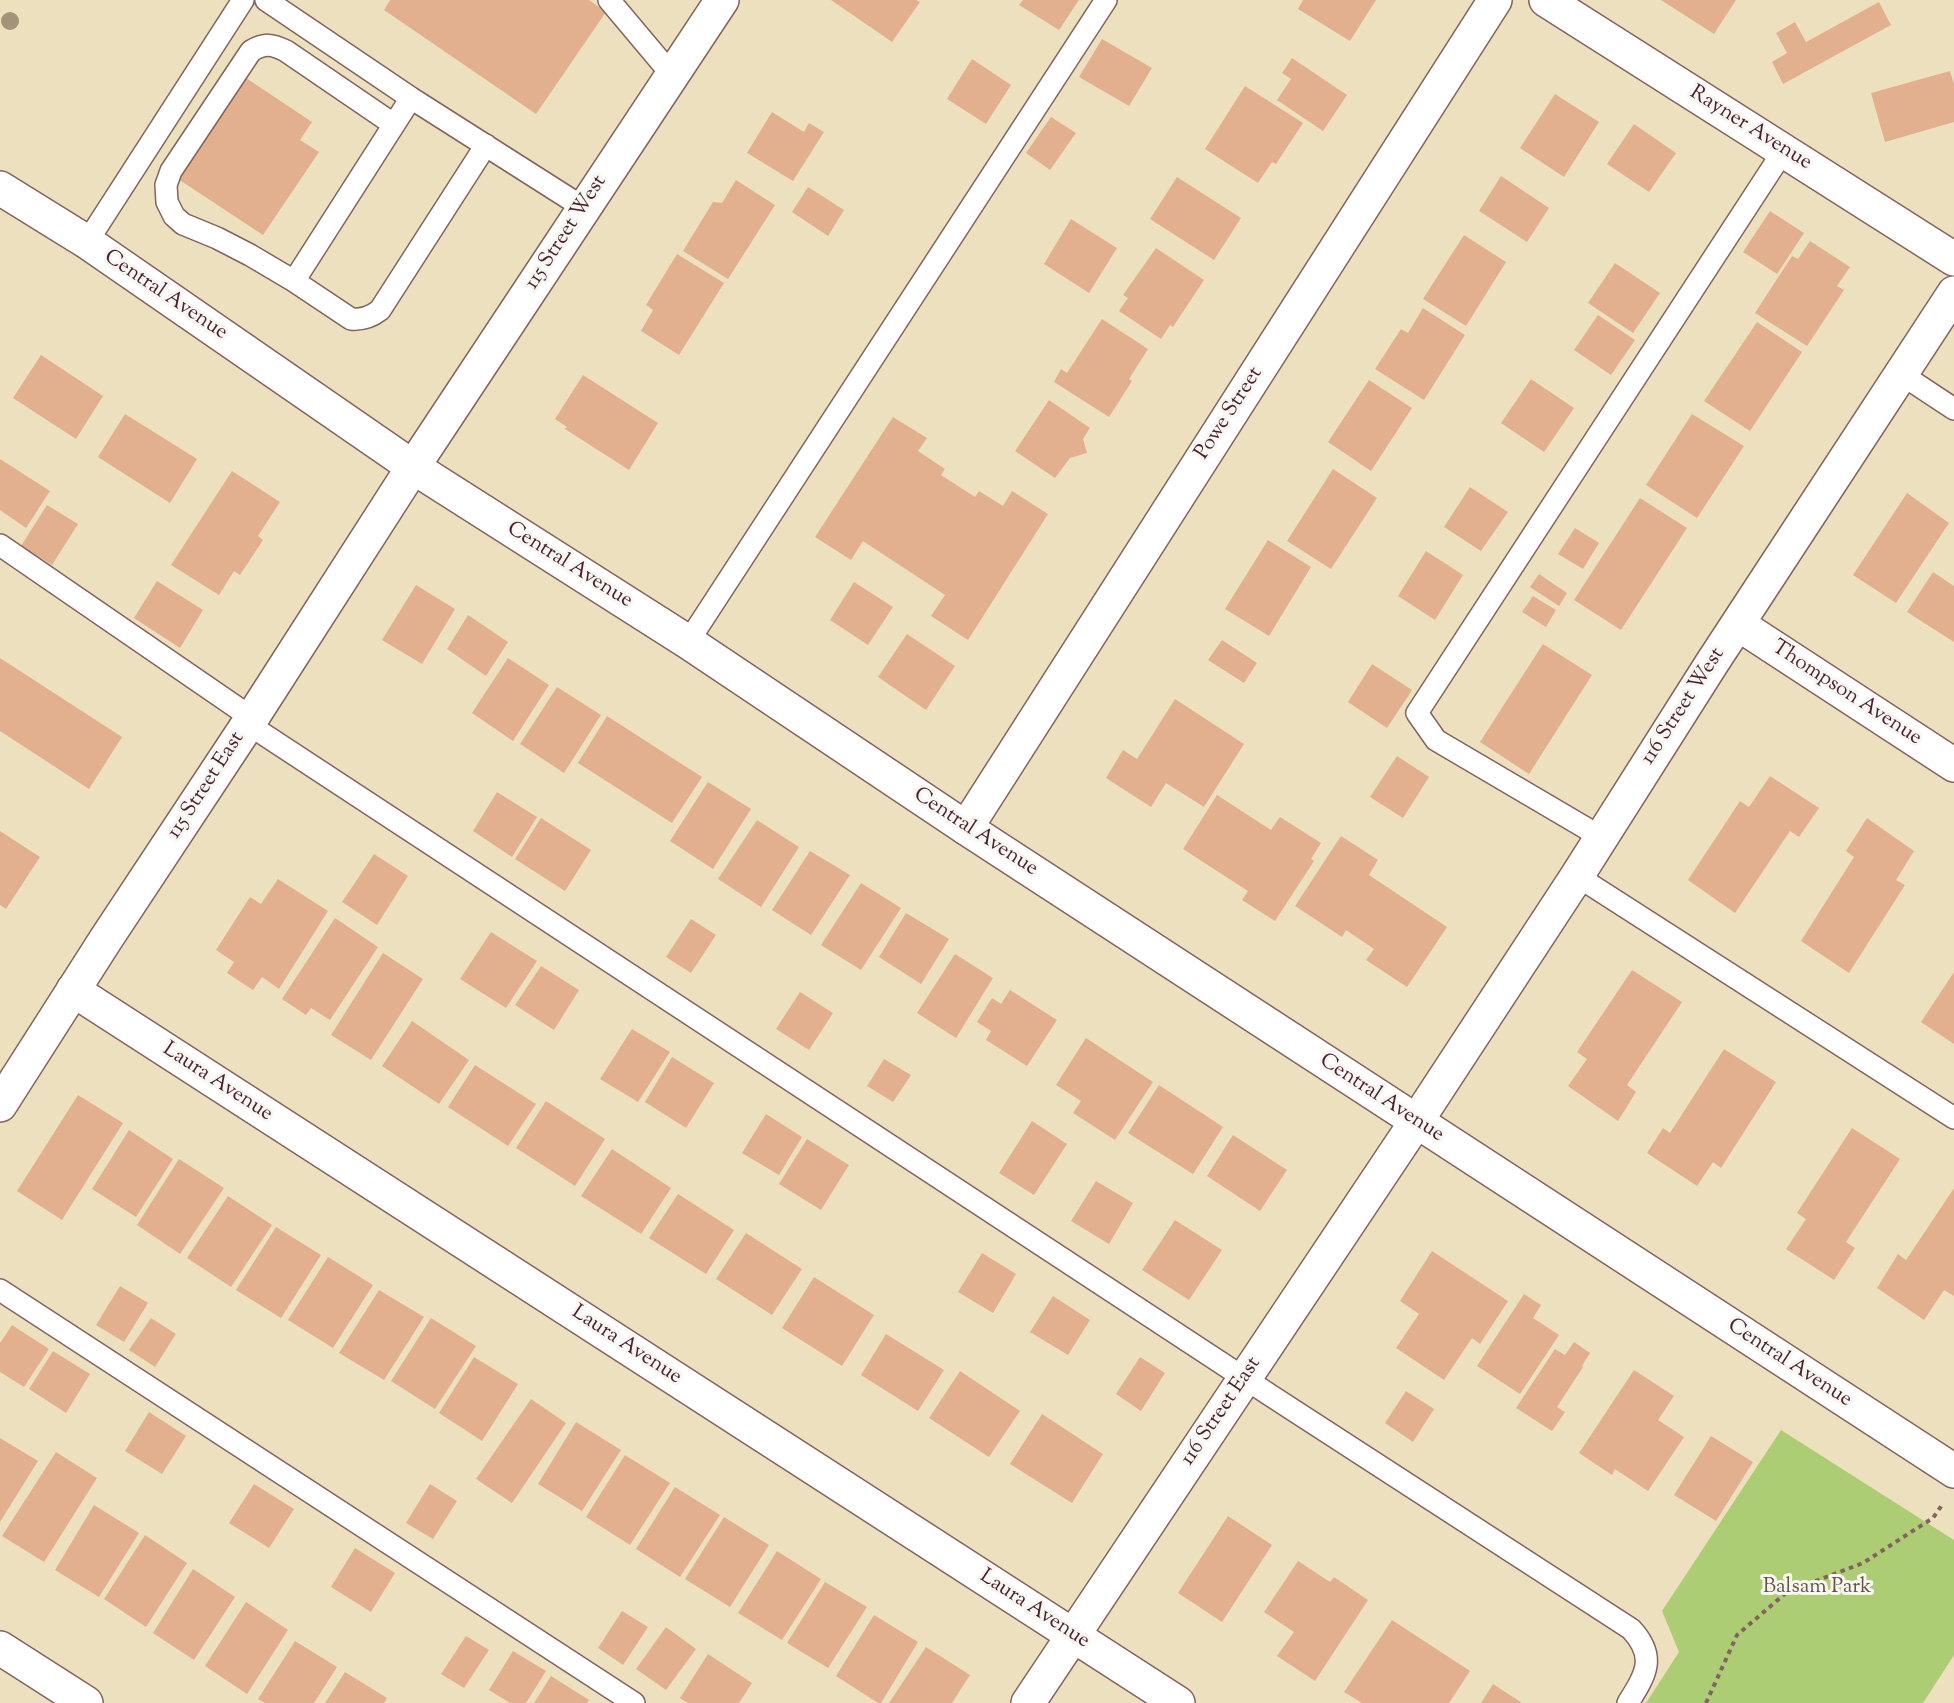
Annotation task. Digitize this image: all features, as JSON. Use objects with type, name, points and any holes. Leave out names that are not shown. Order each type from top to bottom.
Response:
[{"type":"street","name":"115 Street West","points":[[413,467],[722,0]]},
{"type":"street","name":"Powe Street","points":[[966,828],[1495,0]]},
{"type":"street","name":"Rayner Avenue","points":[[1546,0],[1954,259]]},
{"type":"street","name":"Central Avenue","points":[[0,188],[87,242],[413,467],[688,642],[966,828],[1954,1471]]},
{"type":"street","name":"116 Street West","points":[[1416,1122],[1954,293]]},
{"type":"street","name":"115 Street East","points":[[0,1105],[413,467]]},
{"type":"street","name":"Thompson Avenue","points":[[1738,624],[1954,765]]},
{"type":"street","name":"Laura Avenue","points":[[74,990],[1178,1703]]},
{"type":"street","name":"116 Street East","points":[[1028,1703],[1416,1122]]},
{"type":"street","points":[[0,1648],[86,1703]]},
{"type":"lane","points":[[87,242],[243,0]]},
{"type":"lane","points":[[266,0],[411,98],[584,208]]},
{"type":"lane","points":[[609,0],[672,75]]},
{"type":"lane","points":[[688,642],[1107,0]]},
{"type":"lane","points":[[393,124],[286,51],[273,44],[262,44],[251,51],[171,171],[166,185],[167,202],[174,216],[183,225],[217,238],[250,255],[294,281],[351,320],[362,320],[380,310],[486,146]]},
{"type":"lane","points":[[294,281],[411,98]]},
{"type":"lane","points":[[1600,837],[1436,740],[1416,713],[1784,150]]},
{"type":"lane","points":[[1901,374],[1954,409]]},
{"type":"lane","points":[[0,545],[250,721],[1631,1629],[1643,1642],[1647,1662],[1642,1681],[1628,1703]]},
{"type":"lane","points":[[1577,876],[1954,1118]]},
{"type":"lane","points":[[0,1290],[634,1703]]},
{"type":"path","points":[[1706,1703],[1737,1635],[1787,1592],[1863,1563],[1933,1518]]},
{"type":"green space","name":"Balsam Park","points":[[1781,1430],[1954,1540],[1954,1655],[1923,1703],[1646,1703],[1679,1652],[1662,1611]]},
{"type":"building","points":[[390,0],[589,0],[606,12],[536,114],[384,10]]},
{"type":"building","points":[[831,0],[916,0],[920,2],[892,42]]},
{"type":"building","points":[[1023,0],[1079,0],[1059,30],[1019,5]]},
{"type":"building","points":[[1303,0],[1376,0],[1350,41],[1298,9]]},
{"type":"building","points":[[1661,0],[1736,0],[1714,34]]},
{"type":"building","points":[[1879,2],[1891,25],[1783,84],[1772,62],[1787,53],[1776,33],[1795,22],[1806,42]]},
{"type":"building","points":[[1102,39],[1152,68],[1129,106],[1079,77]]},
{"type":"building","points":[[1292,58],[1347,95],[1323,131],[1277,100],[1291,79],[1282,73]]},
{"type":"building","points":[[972,59],[1011,85],[986,124],[947,99]]},
{"type":"building","points":[[1950,71],[1954,84],[1954,122],[1885,142],[1871,93]]},
{"type":"building","points":[[243,76],[312,122],[300,140],[319,152],[263,235],[175,177]]},
{"type":"building","points":[[1245,86],[1303,123],[1276,164],[1272,162],[1258,183],[1205,149]]},
{"type":"building","points":[[1555,94],[1599,122],[1564,177],[1520,148]]},
{"type":"building","points":[[772,112],[804,132],[809,123],[824,132],[793,181],[747,153]]},
{"type":"building","points":[[1051,117],[1076,133],[1050,170],[1026,153]]},
{"type":"building","points":[[1634,124],[1676,153],[1649,192],[1607,164]]},
{"type":"building","points":[[1501,176],[1549,208],[1527,242],[1479,211]]},
{"type":"building","points":[[1177,177],[1241,218],[1214,260],[1150,219]]},
{"type":"building","points":[[736,180],[775,205],[728,279],[683,251],[713,202],[722,203]]},
{"type":"building","points":[[808,187],[844,210],[828,236],[792,212]]},
{"type":"building","points":[[1770,211],[1804,233],[1777,274],[1743,252]]},
{"type":"building","points":[[1071,219],[1117,248],[1089,293],[1044,264]]},
{"type":"building","points":[[1464,235],[1506,262],[1466,326],[1423,299]]},
{"type":"building","points":[[1810,241],[1850,267],[1837,286],[1844,290],[1807,346],[1755,313],[1792,256],[1798,259]]},
{"type":"building","points":[[1156,248],[1204,280],[1173,327],[1170,325],[1161,339],[1119,311],[1128,298],[1123,295]]},
{"type":"building","points":[[677,254],[724,283],[679,355],[641,331],[653,310],[646,305]]},
{"type":"building","points":[[1615,263],[1660,293],[1633,333],[1588,303]]},
{"type":"building","points":[[1423,308],[1465,335],[1424,400],[1375,369],[1401,329],[1408,333]]},
{"type":"building","points":[[1598,315],[1635,340],[1611,375],[1574,350]]},
{"type":"building","points":[[1102,319],[1148,349],[1129,379],[1132,381],[1109,417],[1054,382],[1061,369],[1067,373]]},
{"type":"building","points":[[1757,322],[1802,352],[1750,431],[1704,401]]},
{"type":"building","points":[[41,355],[103,396],[76,439],[13,398]]},
{"type":"building","points":[[583,375],[658,423],[629,470],[565,429],[567,427],[555,419]]},
{"type":"building","points":[[1531,379],[1574,408],[1544,452],[1501,423]]},
{"type":"building","points":[[1369,380],[1412,408],[1371,471],[1328,442]]},
{"type":"building","points":[[1049,400],[1090,428],[1083,439],[1087,453],[1070,458],[1055,478],[1015,451]]},
{"type":"building","points":[[125,414],[197,459],[170,503],[98,457]]},
{"type":"building","points":[[1692,414],[1744,446],[1697,518],[1646,485]]},
{"type":"building","points":[[893,417],[927,438],[918,451],[945,469],[941,475],[975,497],[979,491],[1003,506],[1012,491],[1048,514],[968,640],[931,616],[945,595],[863,541],[851,560],[815,537]]},
{"type":"building","points":[[0,459],[50,491],[26,528],[0,510]]},
{"type":"building","points":[[1333,469],[1377,498],[1331,569],[1287,541]]},
{"type":"building","points":[[232,471],[280,502],[258,536],[263,540],[240,575],[234,571],[219,595],[171,565]]},
{"type":"building","points":[[1470,487],[1508,512],[1481,551],[1444,527]]},
{"type":"building","points":[[1907,493],[1949,523],[1896,603],[1853,575]]},
{"type":"building","points":[[1640,498],[1687,528],[1621,630],[1574,600]]},
{"type":"building","points":[[47,505],[78,524],[52,565],[21,546]]},
{"type":"building","points":[[1575,528],[1599,543],[1583,569],[1558,554]]},
{"type":"building","points":[[1268,540],[1311,567],[1269,636],[1225,609]]},
{"type":"building","points":[[1426,551],[1463,575],[1435,620],[1398,596]]},
{"type":"building","points":[[1933,572],[1954,586],[1954,642],[1907,612]]},
{"type":"building","points":[[1539,574],[1567,593],[1559,606],[1530,587]]},
{"type":"building","points":[[157,581],[203,610],[180,648],[134,618]]},
{"type":"building","points":[[854,582],[893,607],[868,645],[830,620]]},
{"type":"building","points":[[416,585],[455,609],[422,664],[382,640]]},
{"type":"building","points":[[1533,596],[1556,610],[1546,627],[1522,612]]},
{"type":"building","points":[[468,615],[508,642],[486,676],[447,649]]},
{"type":"building","points":[[907,634],[955,666],[926,710],[878,677]]},
{"type":"building","points":[[1222,640],[1257,663],[1244,683],[1208,660]]},
{"type":"building","points":[[1543,644],[1592,675],[1529,774],[1480,742]]},
{"type":"building","points":[[0,658],[122,737],[89,789],[0,731]]},
{"type":"building","points":[[508,658],[549,685],[513,741],[472,713]]},
{"type":"building","points":[[1372,664],[1412,690],[1387,728],[1348,702]]},
{"type":"building","points":[[557,687],[601,715],[564,773],[520,744]]},
{"type":"building","points":[[1175,699],[1244,744],[1204,807],[1166,783],[1151,807],[1106,778],[1123,750],[1137,759]]},
{"type":"building","points":[[607,716],[702,777],[672,823],[578,763]]},
{"type":"building","points":[[1397,756],[1429,777],[1403,818],[1370,797]]},
{"type":"building","points":[[1770,776],[1819,808],[1799,837],[1790,831],[1735,913],[1688,880],[1740,801],[1749,807]]},
{"type":"building","points":[[708,782],[751,809],[713,869],[670,841]]},
{"type":"building","points":[[497,792],[537,817],[512,857],[473,831]]},
{"type":"building","points":[[1217,795],[1271,830],[1280,817],[1321,843],[1311,859],[1314,861],[1275,921],[1242,900],[1248,891],[1183,849]]},
{"type":"building","points":[[541,818],[591,850],[565,891],[515,859]]},
{"type":"building","points":[[1867,818],[1914,851],[1896,880],[1905,885],[1849,973],[1801,941],[1854,857],[1846,851]]},
{"type":"building","points":[[757,820],[799,847],[761,907],[718,879]]},
{"type":"building","points":[[0,831],[40,857],[6,909],[0,905]]},
{"type":"building","points":[[1341,836],[1378,860],[1369,875],[1447,927],[1407,987],[1366,960],[1374,949],[1346,930],[1342,937],[1295,906]]},
{"type":"building","points":[[810,851],[850,875],[811,935],[772,910]]},
{"type":"building","points":[[374,854],[408,876],[377,925],[342,902]]},
{"type":"building","points":[[278,879],[328,911],[279,989],[262,977],[253,990],[227,973],[234,962],[216,950],[250,897],[261,904]]},
{"type":"building","points":[[861,883],[901,908],[861,970],[821,945]]},
{"type":"building","points":[[906,913],[949,939],[921,984],[879,957]]},
{"type":"building","points":[[335,918],[378,947],[330,1020],[311,1008],[306,1015],[282,999]]},
{"type":"building","points":[[691,919],[716,935],[691,973],[666,957]]},
{"type":"building","points":[[491,932],[537,961],[506,1008],[460,979]]},
{"type":"building","points":[[383,953],[423,979],[371,1060],[331,1035]]},
{"type":"building","points":[[955,954],[993,978],[956,1038],[917,1013]]},
{"type":"building","points":[[541,966],[579,990],[554,1030],[515,1005]]},
{"type":"building","points":[[1632,970],[1682,1002],[1627,1085],[1636,1092],[1618,1121],[1568,1086],[1587,1059],[1577,1052]]},
{"type":"building","points":[[1954,972],[1954,1044],[1921,1022]]},
{"type":"building","points":[[1010,990],[1057,1020],[1027,1066],[986,1040],[991,1031],[977,1022],[992,998],[1001,1004]]},
{"type":"building","points":[[800,992],[833,1013],[809,1050],[776,1029]]},
{"type":"building","points":[[412,1021],[469,1060],[439,1104],[382,1066]]},
{"type":"building","points":[[632,1029],[670,1052],[638,1102],[600,1079]]},
{"type":"building","points":[[1086,1038],[1153,1082],[1115,1140],[1073,1113],[1081,1101],[1056,1085]]},
{"type":"building","points":[[1724,1049],[1776,1082],[1721,1168],[1713,1162],[1697,1186],[1647,1153],[1663,1128],[1670,1133]]},
{"type":"building","points":[[672,1057],[714,1083],[686,1128],[645,1102]]},
{"type":"building","points":[[884,1059],[911,1075],[893,1102],[867,1086]]},
{"type":"building","points":[[475,1065],[536,1104],[508,1146],[448,1107]]},
{"type":"building","points":[[1159,1085],[1223,1127],[1193,1174],[1128,1133]]},
{"type":"building","points":[[78,1095],[123,1123],[62,1220],[17,1191]]},
{"type":"building","points":[[546,1101],[605,1139],[575,1186],[516,1148]]},
{"type":"building","points":[[766,1114],[802,1137],[779,1175],[742,1153]]},
{"type":"building","points":[[1032,1121],[1067,1144],[1034,1195],[999,1173]]},
{"type":"building","points":[[1852,1128],[1900,1159],[1846,1242],[1855,1248],[1834,1280],[1786,1249],[1806,1219],[1797,1213]]},
{"type":"building","points":[[129,1130],[173,1159],[136,1217],[92,1189]]},
{"type":"building","points":[[1233,1135],[1287,1170],[1260,1211],[1207,1176]]},
{"type":"building","points":[[807,1139],[849,1165],[821,1210],[779,1184]]},
{"type":"building","points":[[612,1149],[671,1188],[641,1234],[581,1196]]},
{"type":"building","points":[[179,1159],[224,1188],[180,1254],[137,1225]]},
{"type":"building","points":[[1096,1181],[1133,1203],[1109,1244],[1071,1221]]},
{"type":"building","points":[[1954,1188],[1954,1296],[1944,1290],[1924,1320],[1877,1288],[1898,1254],[1906,1260]]},
{"type":"building","points":[[678,1194],[734,1230],[706,1274],[649,1238]]},
{"type":"building","points":[[228,1196],[272,1225],[231,1287],[187,1258]]},
{"type":"building","points":[[1175,1220],[1222,1250],[1189,1300],[1142,1270]]},
{"type":"building","points":[[276,1227],[321,1255],[281,1318],[236,1290]]},
{"type":"building","points":[[746,1233],[802,1269],[772,1315],[716,1279]]},
{"type":"building","points":[[1432,1251],[1508,1301],[1480,1344],[1472,1338],[1444,1380],[1396,1348],[1419,1314],[1400,1301]]},
{"type":"building","points":[[982,1253],[1016,1274],[993,1313],[958,1292]]},
{"type":"building","points":[[328,1257],[373,1285],[333,1348],[288,1320]]},
{"type":"building","points":[[814,1277],[874,1315],[842,1366],[782,1328]]},
{"type":"building","points":[[120,1286],[148,1303],[124,1342],[96,1325]]},
{"type":"building","points":[[379,1290],[424,1317],[384,1380],[339,1353]]},
{"type":"building","points":[[1524,1294],[1541,1305],[1533,1318],[1559,1335],[1520,1394],[1477,1366]]},
{"type":"building","points":[[1053,1296],[1090,1320],[1068,1355],[1030,1332]]},
{"type":"building","points":[[151,1318],[176,1334],[155,1367],[129,1350]]},
{"type":"building","points":[[431,1318],[476,1346],[435,1409],[391,1381]]},
{"type":"building","points":[[12,1325],[49,1349],[24,1387],[0,1372],[0,1343]]},
{"type":"building","points":[[886,1334],[944,1370],[918,1411],[861,1375]]},
{"type":"building","points":[[1574,1342],[1590,1353],[1557,1407],[1565,1412],[1552,1431],[1516,1408],[1555,1349],[1565,1355]]},
{"type":"building","points":[[53,1351],[90,1374],[66,1413],[29,1389]]},
{"type":"building","points":[[474,1357],[518,1384],[482,1441],[439,1413]]},
{"type":"building","points":[[1140,1357],[1165,1373],[1141,1411],[1116,1394]]},
{"type":"building","points":[[1634,1370],[1674,1396],[1658,1420],[1684,1437],[1648,1491],[1615,1469],[1612,1475],[1579,1453]]},
{"type":"building","points":[[960,1371],[1020,1411],[989,1457],[929,1418]]},
{"type":"building","points":[[1406,1391],[1434,1409],[1413,1442],[1385,1423]]},
{"type":"building","points":[[531,1399],[566,1423],[512,1503],[476,1479]]},
{"type":"building","points":[[149,1412],[186,1436],[162,1474],[125,1451]]},
{"type":"building","points":[[1042,1414],[1103,1454],[1072,1503],[1010,1464]]},
{"type":"building","points":[[576,1422],[621,1450],[582,1511],[538,1484]]},
{"type":"building","points":[[1711,1436],[1753,1462],[1716,1521],[1674,1495]]},
{"type":"building","points":[[0,1438],[38,1461],[0,1522]]},
{"type":"building","points":[[56,1452],[97,1478],[44,1562],[2,1536]]},
{"type":"building","points":[[625,1455],[670,1483],[630,1545],[586,1517]]},
{"type":"building","points":[[254,1484],[294,1509],[269,1548],[229,1523]]},
{"type":"building","points":[[430,1484],[457,1501],[433,1539],[406,1523]]},
{"type":"building","points":[[675,1487],[720,1515],[680,1577],[636,1549]]},
{"type":"building","points":[[94,1505],[139,1533],[99,1597],[55,1570]]},
{"type":"building","points":[[1228,1516],[1272,1545],[1222,1622],[1178,1593]]},
{"type":"building","points":[[724,1517],[769,1545],[730,1607],[685,1579]]},
{"type":"building","points":[[145,1535],[187,1563],[146,1627],[104,1599]]},
{"type":"building","points":[[355,1548],[395,1573],[371,1612],[331,1587]]},
{"type":"building","points":[[777,1551],[821,1579],[782,1640],[738,1613]]},
{"type":"building","points":[[1298,1561],[1330,1582],[1334,1577],[1368,1600],[1315,1681],[1277,1656],[1294,1632],[1264,1612]]},
{"type":"building","points":[[193,1569],[235,1597],[194,1660],[153,1633]]},
{"type":"building","points":[[825,1582],[867,1607],[828,1668],[787,1643]]},
{"type":"building","points":[[246,1602],[288,1630],[247,1694],[205,1666]]},
{"type":"building","points":[[622,1611],[648,1627],[623,1665],[598,1648]]},
{"type":"building","points":[[874,1615],[918,1642],[881,1703],[836,1676]]},
{"type":"building","points":[[1392,1620],[1470,1671],[1449,1703],[1362,1703],[1344,1692]]},
{"type":"building","points":[[666,1627],[696,1649],[666,1690],[636,1669]]},
{"type":"building","points":[[466,1636],[489,1650],[464,1688],[441,1674]]},
{"type":"building","points":[[295,1641],[337,1667],[314,1703],[265,1703],[258,1699]]},
{"type":"building","points":[[926,1647],[970,1675],[952,1703],[889,1703]]},
{"type":"building","points":[[513,1651],[546,1671],[526,1703],[510,1703],[489,1690]]},
{"type":"building","points":[[708,1654],[752,1683],[739,1703],[688,1703],[680,1698]]},
{"type":"building","points":[[345,1672],[387,1698],[384,1703],[325,1703]]},
{"type":"building","points":[[551,1676],[589,1700],[587,1703],[534,1703]]},
{"type":"building","points":[[1493,1684],[1522,1703],[1481,1703]]}]
